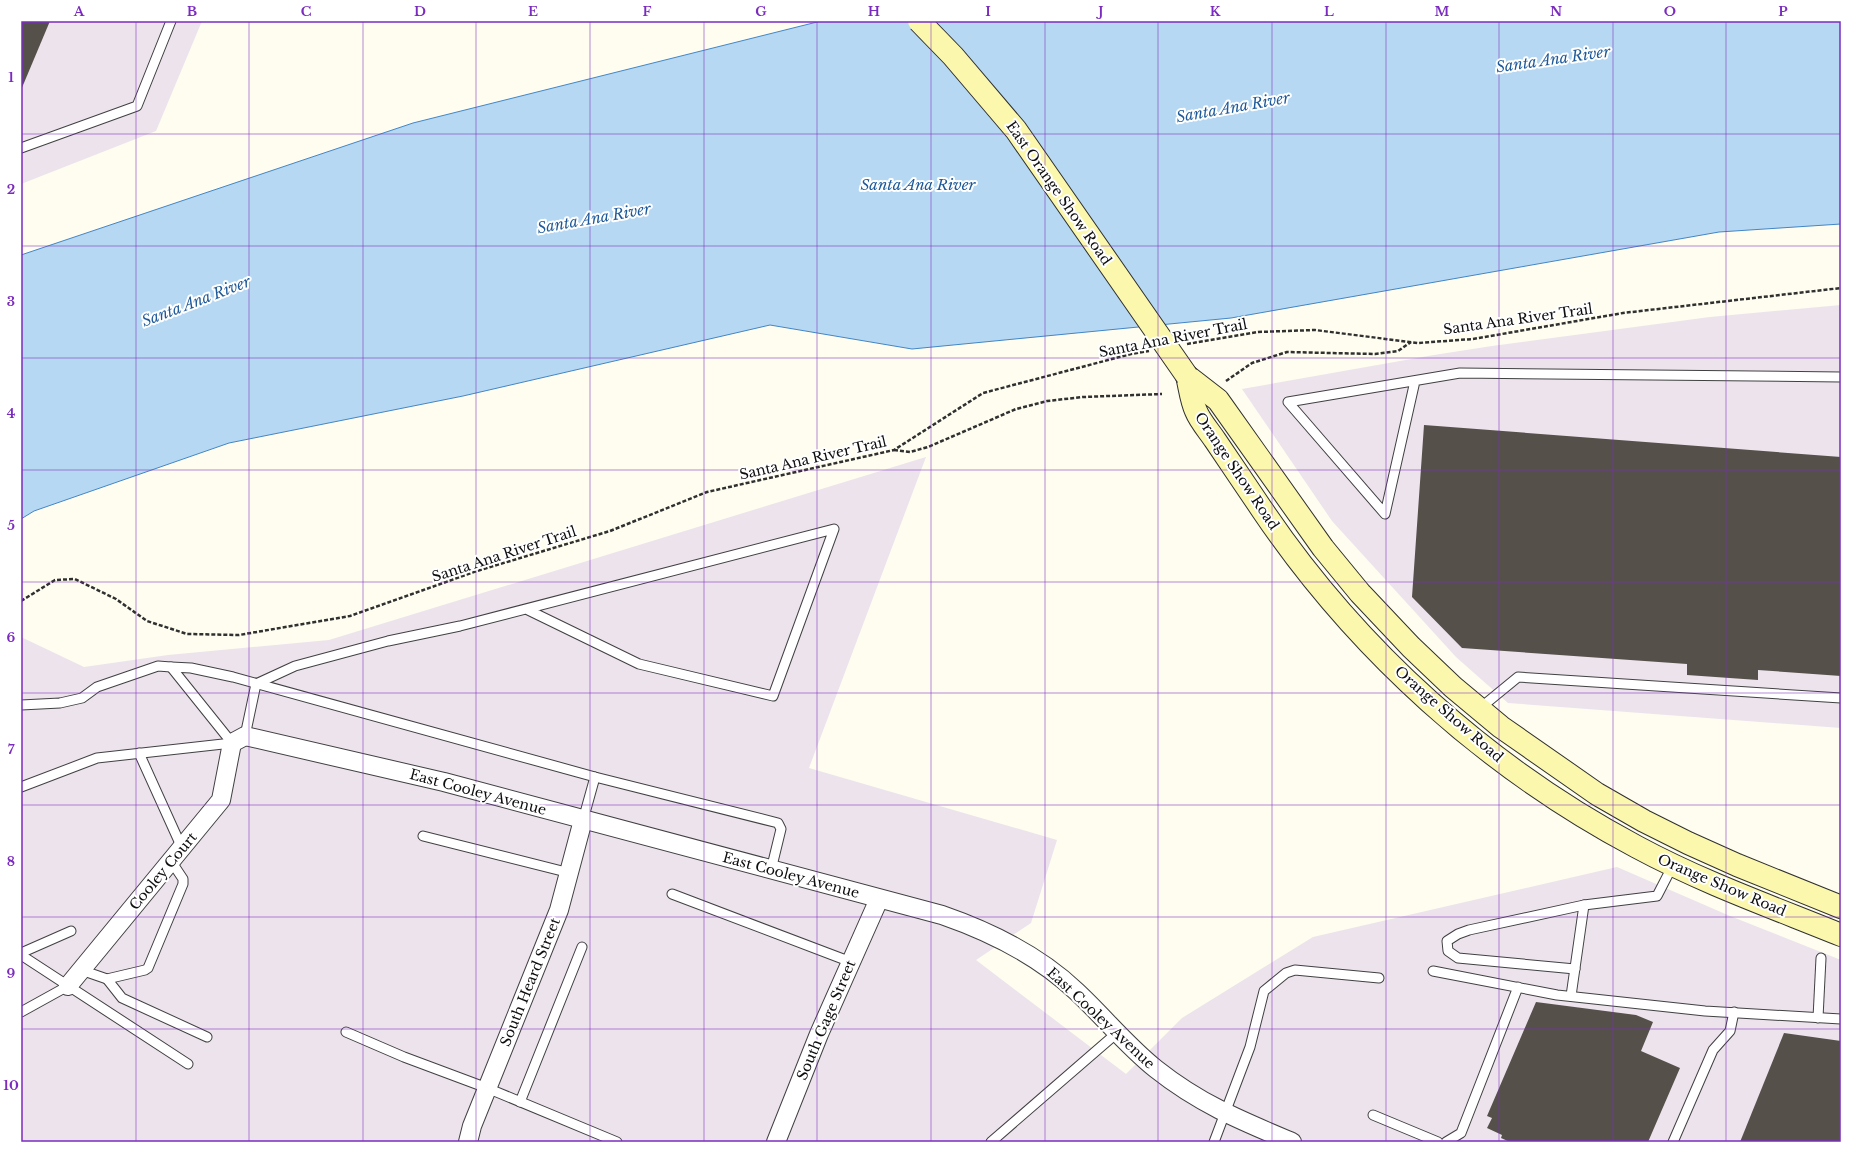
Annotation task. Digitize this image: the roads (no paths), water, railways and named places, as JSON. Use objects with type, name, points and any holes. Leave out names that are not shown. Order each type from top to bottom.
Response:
[{"type":"main road","name":"East Orange Show Road","points":[[919,21],[953,56],[1016,130],[1187,376]]},
{"type":"main road","name":"Orange Show Road","points":[[1187,376],[1218,400],[1323,548],[1360,593],[1411,647],[1501,727],[1551,764],[1597,794],[1644,821],[1737,865],[1841,907]]},
{"type":"main road","name":"Orange Show Road","points":[[1187,376],[1196,412],[1270,521],[1323,590],[1360,633],[1395,669],[1435,706],[1487,750],[1536,786],[1587,818],[1636,846],[1673,865],[1841,935]]},
{"type":"main road","points":[[1323,590],[1343,572]]},
{"type":"street","name":"East Cooley Avenue","points":[[238,740],[444,782],[942,915],[978,928],[1018,948],[1047,967],[1075,990],[1155,1068],[1186,1092],[1225,1113],[1292,1142]]},
{"type":"street","name":"Cooley Court","points":[[68,986],[221,800],[238,740]]},
{"type":"street","name":"South Heard Street","points":[[468,1142],[472,1126],[559,910],[583,820]]},
{"type":"street","name":"South Gage Street","points":[[776,1142],[819,1034],[879,899]]},
{"type":"lane","points":[[21,148],[137,106],[171,21]]},
{"type":"lane","points":[[1415,381],[1385,514],[1288,402],[1460,373],[1841,377]]},
{"type":"lane","points":[[238,740],[256,684],[295,666],[388,641],[460,626],[526,608],[834,529],[773,696],[639,664],[526,608]]},
{"type":"lane","points":[[21,706],[60,703],[82,698],[97,687],[158,666],[191,668],[256,684],[595,777],[778,823],[780,829],[771,870]]},
{"type":"lane","points":[[171,667],[238,740]]},
{"type":"lane","points":[[1479,709],[1518,677],[1841,698]]},
{"type":"lane","points":[[21,787],[96,758],[238,740]]},
{"type":"lane","points":[[81,970],[107,979],[148,968],[183,884],[184,879],[176,855],[139,753]]},
{"type":"lane","points":[[583,820],[595,777]]},
{"type":"lane","points":[[423,836],[570,873]]},
{"type":"lane","points":[[1575,970],[1458,958],[1448,951],[1447,941],[1458,934],[1469,930],[1584,905],[1657,896],[1673,865]]},
{"type":"lane","points":[[672,894],[851,962]]},
{"type":"lane","points":[[1570,996],[1584,905]]},
{"type":"lane","points":[[21,954],[71,931]]},
{"type":"lane","points":[[520,1102],[582,947]]},
{"type":"lane","points":[[21,954],[188,1064]]},
{"type":"lane","points":[[1818,1018],[1821,958]]},
{"type":"lane","points":[[1214,1142],[1250,1047],[1264,991],[1286,973],[1295,970],[1379,978]]},
{"type":"lane","points":[[1433,971],[1570,996],[1705,1011],[1841,1019]]},
{"type":"lane","points":[[107,979],[122,998],[207,1037]]},
{"type":"lane","points":[[21,1012],[68,986]]},
{"type":"lane","points":[[1454,1140],[1461,1133],[1518,987]]},
{"type":"lane","points":[[1673,1142],[1712,1050],[1730,1031],[1734,1012]]},
{"type":"lane","points":[[346,1032],[404,1057],[487,1088],[617,1142]]},
{"type":"lane","points":[[991,1142],[1118,1032]]},
{"type":"lane","points":[[1372,1115],[1438,1142]]},
{"type":"water","name":"Santa Ana River","points":[[821,21],[1841,21],[1841,224],[1719,232],[1231,318],[912,349],[770,325],[463,396],[229,443],[34,511],[21,519],[21,255],[413,123]]}]
